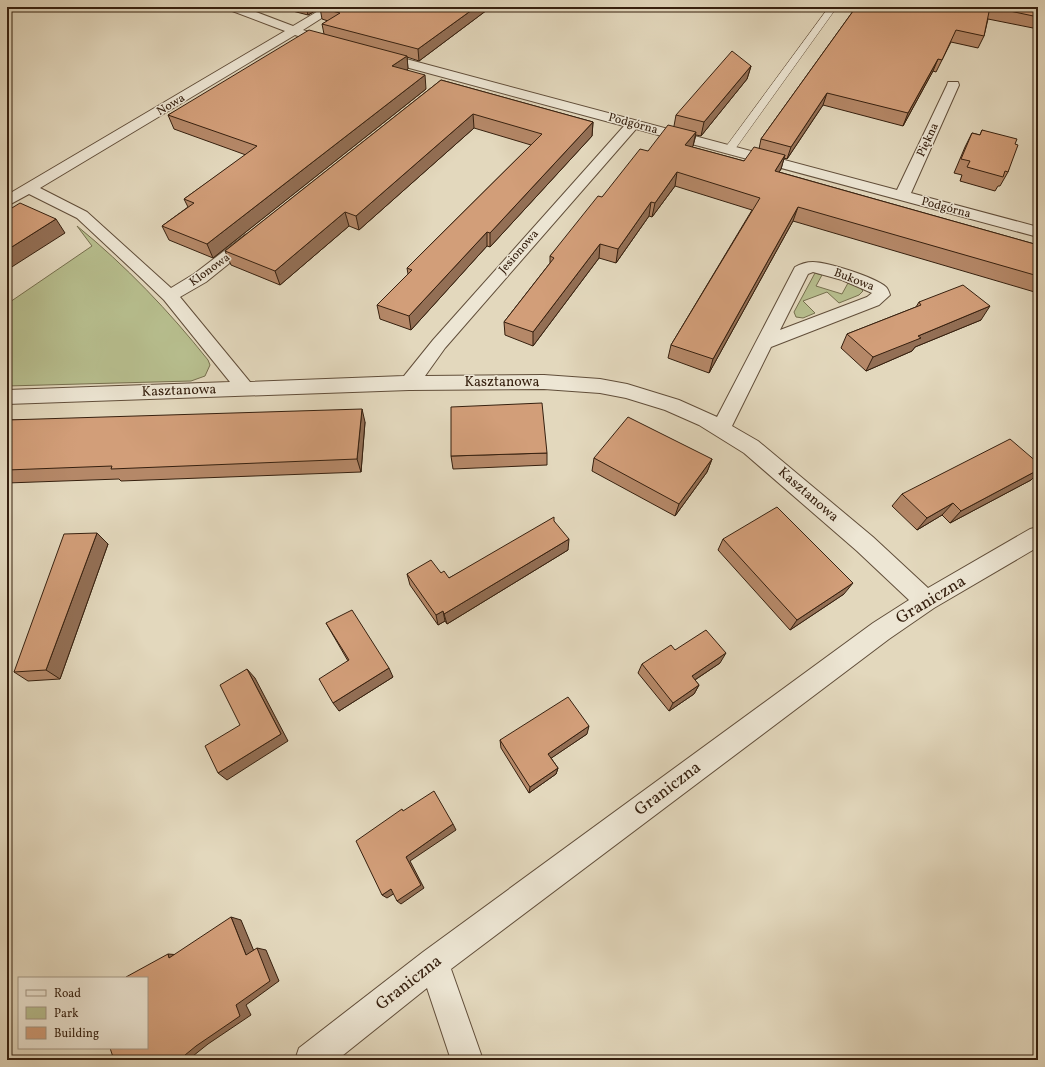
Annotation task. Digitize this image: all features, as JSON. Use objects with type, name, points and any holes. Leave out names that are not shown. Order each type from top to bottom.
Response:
[{"type":"street","points":[[231,7],[271,20],[295,31],[342,46]]},
{"type":"street","name":"Nowa","points":[[7,201],[333,7]]},
{"type":"street","name":"Podgórna","points":[[364,52],[1038,232]]},
{"type":"street","points":[[439,87],[453,76]]},
{"type":"street","name":"Piękna","points":[[902,196],[954,85]]},
{"type":"street","name":"Jesionowa","points":[[409,383],[439,344],[633,124]]},
{"type":"street","points":[[29,188],[68,207],[94,225],[170,296],[245,388]]},
{"type":"street","name":"Klonowa","points":[[170,296],[215,267],[265,227]]},
{"type":"street","name":"Bukowa","points":[[721,428],[764,343],[798,276],[801,271],[806,268],[821,269],[867,283],[880,291],[881,295],[873,301],[764,343]]},
{"type":"street","name":"Kasztanowa","points":[[7,397],[409,383],[544,382],[600,386],[649,396],[686,411],[721,428],[751,447],[886,562],[926,601]]},
{"type":"street","name":"Graniczna","points":[[310,1060],[434,963],[880,631],[926,601],[1038,536]]},
{"type":"street","points":[[434,963],[467,1060]]},
{"type":"lane","points":[[729,150],[833,7]]},
{"type":"green space","points":[[77,226],[130,273],[193,342],[208,360],[210,365],[205,376],[191,381],[7,386],[7,304],[92,246]]},
{"type":"green space","points":[[815,273],[822,275],[816,286],[842,294],[848,283],[859,287],[863,291],[859,295],[839,303],[827,292],[803,301],[815,313],[803,318],[796,317],[794,312]]},
{"type":"building","points":[[476,7],[418,49],[322,24],[340,13],[320,8]]},
{"type":"building","points":[[856,7],[990,7],[984,36],[956,30],[942,60],[938,59],[908,113],[827,93],[791,147],[761,139]]},
{"type":"building","points":[[991,7],[1038,7],[1038,17]]},
{"type":"building","points":[[309,30],[407,56],[392,66],[425,75],[207,244],[162,226],[194,203],[184,199],[257,146],[168,115]]},
{"type":"building","points":[[732,51],[751,66],[704,122],[676,115]]},
{"type":"building","points":[[441,80],[593,122],[490,233],[487,232],[409,316],[377,305],[412,270],[407,268],[542,134],[473,114],[356,216],[345,212],[275,271],[225,251]]},
{"type":"building","points":[[668,125],[696,132],[685,145],[744,161],[754,147],[785,155],[775,171],[1038,245],[1038,276],[798,207],[713,359],[671,345],[760,198],[677,172],[655,203],[651,202],[618,249],[600,244],[533,332],[504,322],[554,258],[550,256],[598,196],[602,197],[640,149],[648,151]]},
{"type":"building","points":[[982,130],[1017,139],[1015,144],[1018,145],[1008,172],[1005,171],[1003,177],[967,167],[970,161],[961,159],[972,133],[980,135]]},
{"type":"building","points":[[20,203],[56,219],[7,250],[7,211]]},
{"type":"building","points":[[963,285],[990,306],[918,336],[921,338],[873,357],[847,334],[921,305],[919,302]]},
{"type":"building","points":[[542,403],[547,453],[451,456],[451,407]]},
{"type":"building","points":[[362,409],[357,459],[111,469],[112,466],[7,470],[7,420]]},
{"type":"building","points":[[628,417],[712,459],[679,504],[594,458]]},
{"type":"building","points":[[1010,439],[1038,463],[1038,470],[961,511],[953,503],[927,518],[902,494]]},
{"type":"building","points":[[777,507],[853,583],[797,620],[723,539]]},
{"type":"building","points":[[554,517],[554,521],[569,539],[444,614],[443,611],[436,615],[407,574],[431,560],[441,573],[444,571],[449,578]]},
{"type":"building","points":[[97,533],[46,670],[14,672],[64,534]]},
{"type":"building","points":[[352,610],[389,668],[333,703],[319,679],[349,660],[326,623]]},
{"type":"building","points":[[706,630],[726,653],[692,676],[699,685],[673,703],[642,664],[671,645],[675,650]]},
{"type":"building","points":[[247,669],[281,734],[218,773],[205,746],[240,725],[220,685]]},
{"type":"building","points":[[568,697],[589,726],[548,754],[558,768],[530,787],[500,740]]},
{"type":"building","points":[[434,791],[453,824],[406,857],[421,885],[397,901],[391,889],[382,895],[356,841],[402,809],[403,811]]},
{"type":"building","points":[[231,917],[246,955],[257,948],[270,981],[236,1005],[240,1016],[196,1046],[179,1060],[114,1060],[110,1049],[148,1049],[148,977],[126,977],[168,954],[169,958]]}]
